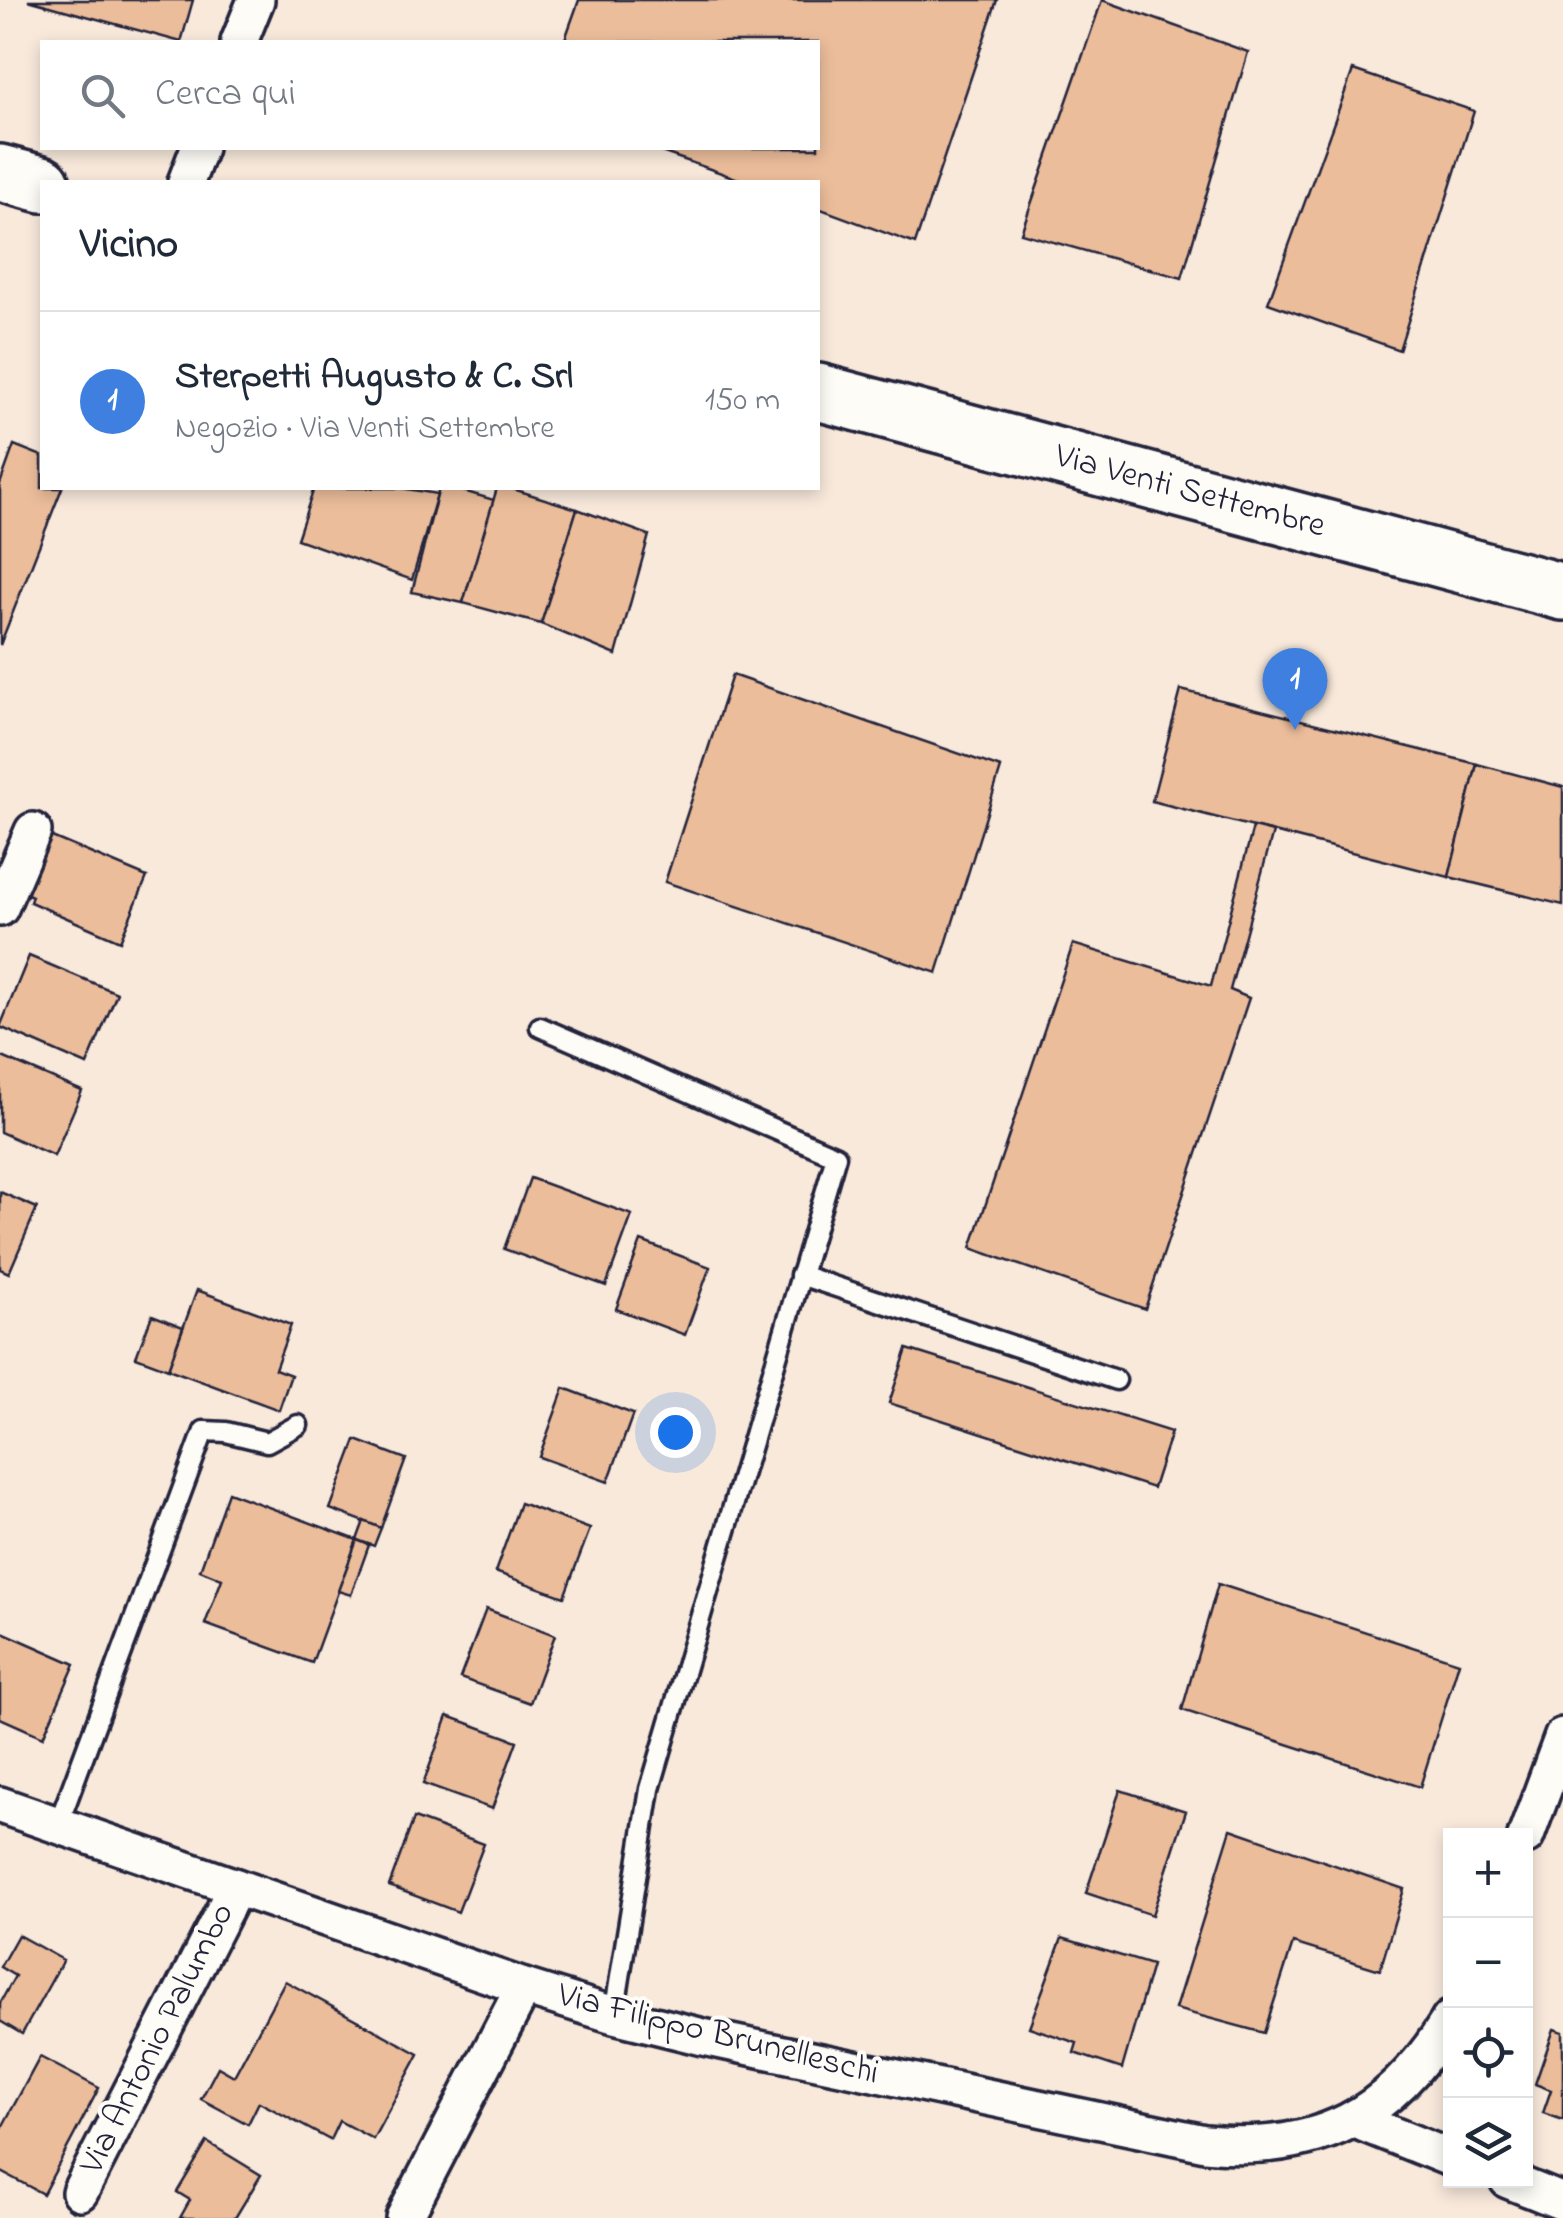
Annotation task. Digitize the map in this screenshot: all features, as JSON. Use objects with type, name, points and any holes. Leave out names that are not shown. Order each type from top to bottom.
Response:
[{"type":"main road","points":[[0,173],[40,183]]},
{"type":"main road","name":"Via Venti Settembre","points":[[820,393],[1563,592]]},
{"type":"street","points":[[240,40],[256,0]]},
{"type":"street","points":[[187,180],[198,150]]},
{"type":"street","points":[[0,908],[33,831]]},
{"type":"street","points":[[1529,1828],[1563,1736]]},
{"type":"street","name":"Via Filippo Brunelleschi","points":[[0,1805],[524,1987],[702,2037],[1205,2143],[1275,2144],[1320,2134],[1355,2120]]},
{"type":"street","name":"Via Antonio Palumbo","points":[[80,2192],[236,1887]]},
{"type":"street","points":[[404,2218],[524,1987]]},
{"type":"street","points":[[1443,2029],[1424,2060],[1355,2120],[1443,2155]]},
{"type":"street","points":[[1528,2188],[1563,2202]]},
{"type":"lane","points":[[540,1026],[836,1156],[650,1789],[614,2015]]},
{"type":"lane","points":[[800,1275],[1116,1380]]},
{"type":"lane","points":[[58,1825],[204,1431],[267,1442],[298,1425]]},
{"type":"building","points":[[28,0],[193,0],[182,40]]},
{"type":"building","points":[[579,0],[997,0],[915,244],[820,209],[820,180],[741,180],[656,150],[820,150],[820,40],[565,40]]},
{"type":"building","points":[[1102,0],[1248,52],[1182,278],[1021,233]]},
{"type":"building","points":[[1353,70],[1474,111],[1399,350],[1268,303]]},
{"type":"building","points":[[14,445],[40,455],[40,490],[61,490],[0,645],[0,484]]},
{"type":"building","points":[[313,490],[413,490],[437,494],[412,580],[297,539]]},
{"type":"building","points":[[438,490],[460,490],[494,500],[463,603],[412,592]]},
{"type":"building","points":[[496,490],[516,490],[577,509],[541,624],[463,603]]},
{"type":"building","points":[[577,509],[649,535],[616,655],[541,624]]},
{"type":"building","points":[[732,675],[1001,768],[937,973],[665,882]]},
{"type":"building","points":[[1181,690],[1477,764],[1449,877],[1152,801]]},
{"type":"building","points":[[1477,764],[1563,787],[1563,905],[1449,877]]},
{"type":"building","points":[[1253,827],[1273,832],[1230,990],[1249,998],[1145,1309],[971,1248],[1073,944],[1211,986]]},
{"type":"building","points":[[40,832],[147,877],[120,941],[30,902],[32,896],[16,889]]},
{"type":"building","points":[[29,956],[117,993],[87,1065],[0,1027]]},
{"type":"building","points":[[0,1056],[82,1091],[54,1156],[0,1132]]},
{"type":"building","points":[[530,1178],[632,1215],[606,1286],[504,1249]]},
{"type":"building","points":[[0,1192],[37,1208],[9,1273],[0,1269]]},
{"type":"building","points":[[641,1241],[710,1267],[685,1335],[616,1309]]},
{"type":"building","points":[[197,1290],[291,1325],[275,1369],[291,1375],[279,1410],[168,1369]]},
{"type":"building","points":[[152,1315],[183,1327],[168,1369],[136,1357]]},
{"type":"building","points":[[907,1349],[1171,1432],[1153,1488],[889,1403]]},
{"type":"building","points":[[564,1388],[633,1414],[608,1482],[539,1457]]},
{"type":"building","points":[[356,1440],[406,1459],[381,1528],[330,1509]]},
{"type":"building","points":[[228,1492],[357,1540],[312,1663],[205,1624],[222,1579],[200,1570]]},
{"type":"building","points":[[520,1503],[590,1529],[564,1597],[495,1572]]},
{"type":"building","points":[[364,1521],[381,1528],[374,1546],[357,1540]]},
{"type":"building","points":[[357,1540],[369,1545],[351,1595],[338,1591]]},
{"type":"building","points":[[1218,1584],[1459,1662],[1420,1787],[1182,1710]]},
{"type":"building","points":[[486,1609],[555,1635],[530,1703],[460,1678]]},
{"type":"building","points":[[0,1631],[75,1664],[43,1737],[0,1718]]},
{"type":"building","points":[[448,1716],[517,1741],[492,1809],[423,1784]]},
{"type":"building","points":[[1120,1790],[1186,1811],[1152,1915],[1086,1893]]},
{"type":"building","points":[[414,1818],[484,1844],[458,1912],[389,1886]]},
{"type":"building","points":[[1231,1829],[1404,1889],[1380,1970],[1293,1943],[1264,2033],[1175,2009]]},
{"type":"building","points":[[18,1935],[63,1960],[22,2034],[0,2021],[0,2003],[15,1976],[0,1967]]},
{"type":"building","points":[[1062,1938],[1152,1965],[1122,2069],[1074,2053],[1077,2043],[1029,2027]]},
{"type":"building","points":[[285,1981],[419,2054],[373,2139],[339,2121],[330,2140],[259,2102],[248,2124],[201,2099],[218,2067],[234,2076]]},
{"type":"building","points":[[1554,2029],[1563,2032],[1563,2120],[1543,2113],[1551,2090],[1535,2084]]},
{"type":"building","points":[[40,2057],[99,2088],[43,2194],[0,2171],[0,2131]]},
{"type":"building","points":[[207,2142],[261,2175],[235,2218],[180,2218],[190,2200],[177,2192]]},
{"type":"place","name":"Sterpetti Augusto & C. Srl","points":[[1295,730]]}]
